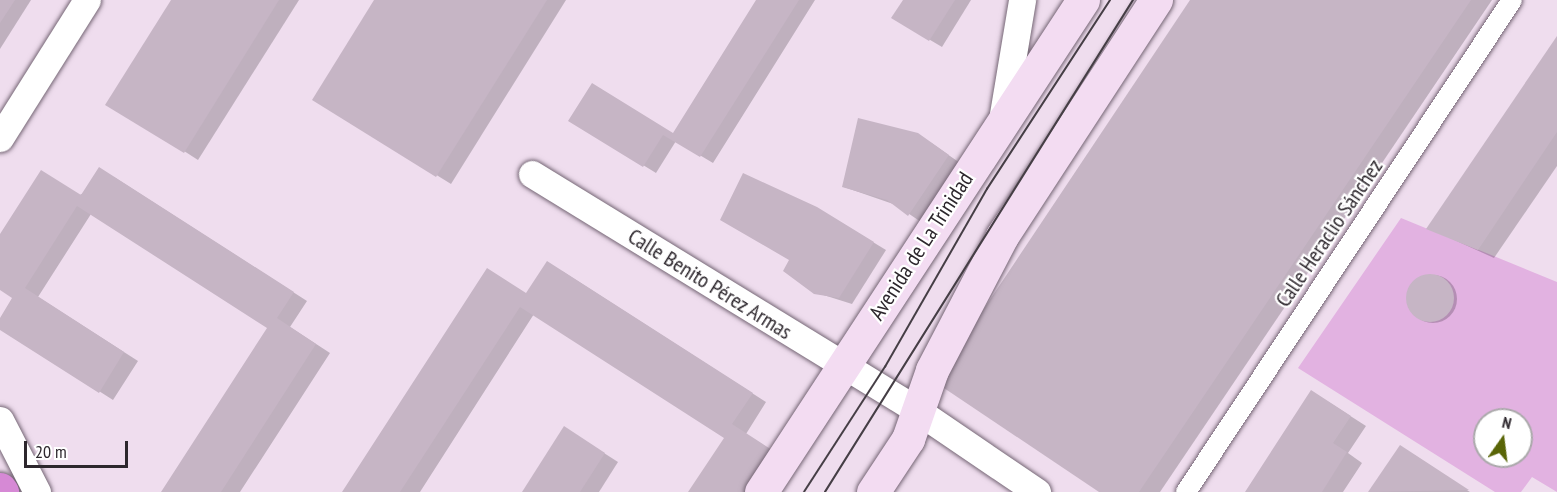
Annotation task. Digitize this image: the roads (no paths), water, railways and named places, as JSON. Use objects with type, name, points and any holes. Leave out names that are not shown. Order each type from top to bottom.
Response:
[{"type":"main road","name":"Avenida de La Trinidad","points":[[761,492],[1083,0]]},
{"type":"main road","points":[[873,492],[908,439],[932,370],[1002,236],[1156,0]]},
{"type":"street","points":[[0,138],[87,0]]},
{"type":"street","points":[[1001,125],[1022,0]]},
{"type":"street","name":"Calle Heraclio Sánchez","points":[[1186,492],[1512,0]]},
{"type":"street","name":"Calle Benito Pérez Armas","points":[[532,174],[918,411],[1038,492]]},
{"type":"street","points":[[0,420],[37,492]]},
{"type":"tram line","points":[[804,492],[885,367],[987,189],[1110,0]]},
{"type":"tram line","points":[[825,492],[1133,0]]}]
